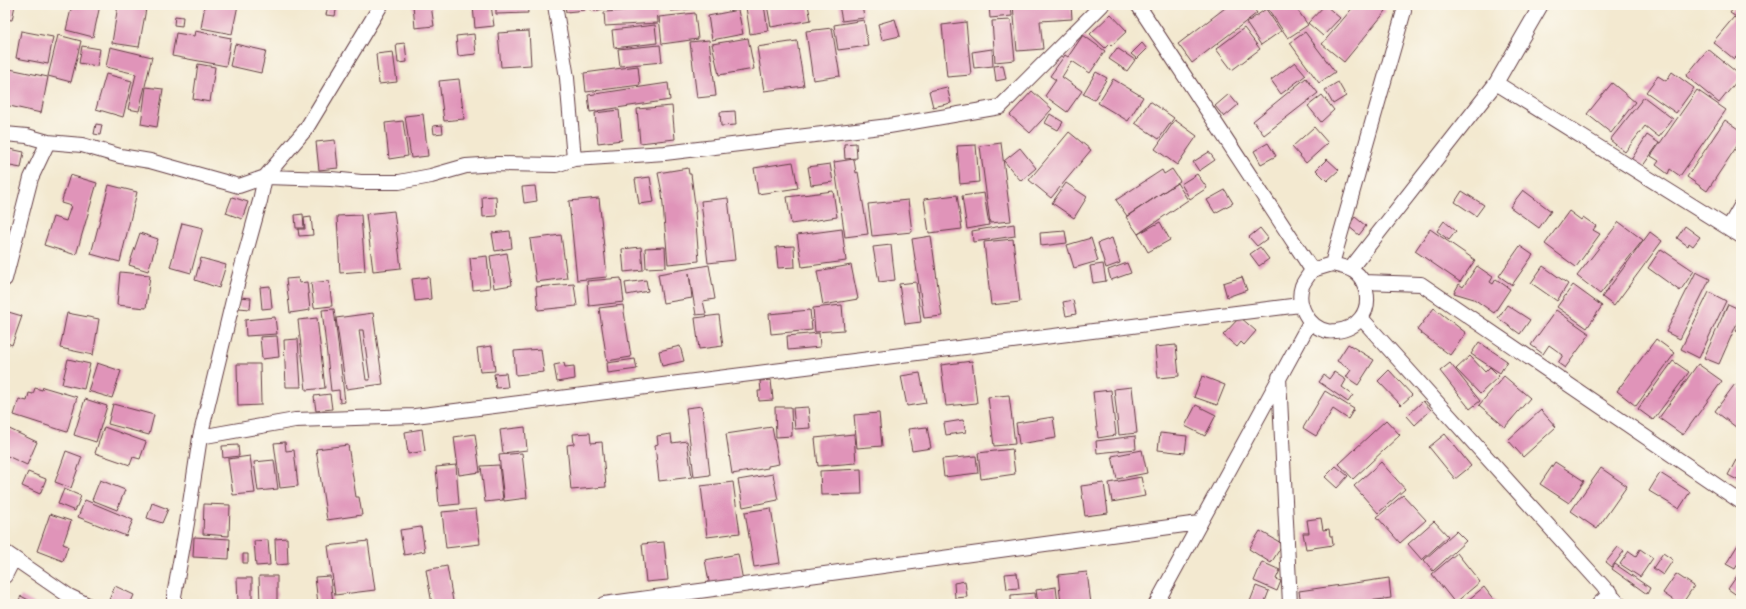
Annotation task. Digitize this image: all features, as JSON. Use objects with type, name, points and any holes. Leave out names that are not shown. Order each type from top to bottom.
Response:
[{"type":"street","points":[[174,604],[174,596],[200,437],[236,288],[260,201],[264,177],[306,129],[381,5]]},
{"type":"street","points":[[555,5],[567,78],[574,158]]},
{"type":"street","points":[[5,134],[27,136],[48,142],[82,145],[120,156],[150,161],[239,186],[264,177],[331,179],[361,182],[399,182],[431,176],[466,166],[497,164],[556,165],[574,158],[665,153],[890,126],[1000,107],[1102,5]]},
{"type":"street","points":[[1138,5],[1312,270]]},
{"type":"street","points":[[1351,268],[1496,83],[1541,5]]},
{"type":"street","points":[[1332,264],[1404,7]]},
{"type":"street","points":[[1496,83],[1729,227],[1741,236]]},
{"type":"street","points":[[5,279],[31,178],[48,142]]},
{"type":"street","points":[[1729,227],[1741,206]]},
{"type":"street","points":[[1332,264],[1351,268],[1364,282],[1368,300],[1362,318],[1346,330],[1327,331],[1310,322],[1300,305],[1302,286],[1312,270],[1332,264]]},
{"type":"street","points":[[1364,282],[1421,284],[1741,502]]},
{"type":"street","points":[[200,437],[295,420],[415,416],[1300,305]]},
{"type":"street","points":[[1362,318],[1615,599],[1599,604]]},
{"type":"street","points":[[1156,604],[1310,322]]},
{"type":"street","points":[[1279,377],[1290,604]]},
{"type":"street","points":[[604,604],[1199,523]]},
{"type":"street","points":[[5,576],[9,555],[69,596],[86,604]]},
{"type":"building","points":[[5,5],[15,5],[12,20],[5,19]]},
{"type":"building","points":[[72,5],[100,5],[93,37],[66,30]]},
{"type":"building","points":[[118,5],[146,9],[139,47],[112,43]]},
{"type":"building","points":[[205,5],[238,5],[232,34],[201,28]]},
{"type":"building","points":[[328,5],[337,5],[335,16],[326,15]]},
{"type":"building","points":[[413,5],[431,5],[434,26],[415,28]]},
{"type":"building","points":[[491,5],[494,26],[475,28],[473,6]]},
{"type":"building","points":[[496,5],[527,5],[528,13],[496,14]]},
{"type":"building","points":[[565,5],[584,5],[585,10],[566,12]]},
{"type":"building","points":[[590,5],[607,5],[607,8],[591,12]]},
{"type":"building","points":[[632,5],[657,5],[658,23],[605,26],[604,12],[633,10]]},
{"type":"building","points":[[670,5],[707,5],[707,7],[671,11]]},
{"type":"building","points":[[764,5],[768,31],[750,34],[746,7]]},
{"type":"building","points":[[767,5],[808,5],[811,20],[771,27]]},
{"type":"building","points":[[839,5],[862,5],[864,18],[842,21]]},
{"type":"building","points":[[989,5],[1011,5],[1012,16],[990,18]]},
{"type":"building","points":[[1013,5],[1071,5],[1072,19],[1040,21],[1043,49],[1017,51]]},
{"type":"building","points":[[1229,5],[1251,5],[1257,13],[1192,63],[1178,44]]},
{"type":"building","points":[[1294,5],[1308,25],[1288,38],[1266,6]]},
{"type":"building","points":[[1325,5],[1340,18],[1323,36],[1308,23]]},
{"type":"building","points":[[1355,5],[1379,5],[1386,11],[1344,62],[1322,44]]},
{"type":"building","points":[[1736,5],[1741,5],[1741,20],[1730,13]]},
{"type":"building","points":[[1266,9],[1281,31],[1261,45],[1246,23]]},
{"type":"building","points":[[738,10],[743,34],[712,40],[708,16]]},
{"type":"building","points":[[695,13],[698,39],[662,44],[659,17]]},
{"type":"building","points":[[1111,14],[1127,31],[1111,46],[1109,44],[1105,48],[1090,34]]},
{"type":"building","points":[[175,16],[183,17],[182,26],[174,25]]},
{"type":"building","points":[[1734,17],[1741,23],[1741,52],[1734,59],[1713,42]]},
{"type":"building","points":[[895,19],[900,36],[882,40],[878,24]]},
{"type":"building","points":[[864,20],[868,46],[838,50],[834,25]]},
{"type":"building","points":[[1011,20],[1015,60],[995,62],[992,21]]},
{"type":"building","points":[[966,22],[971,75],[947,77],[942,25]]},
{"type":"building","points":[[655,25],[657,43],[614,48],[612,30]]},
{"type":"building","points":[[832,28],[840,76],[813,80],[806,31]]},
{"type":"building","points":[[1244,28],[1260,49],[1232,70],[1216,49]]},
{"type":"building","points":[[21,31],[53,37],[48,64],[16,58]]},
{"type":"building","points":[[195,31],[231,38],[226,66],[172,56],[176,33],[194,36]]},
{"type":"building","points":[[529,31],[531,65],[501,67],[498,33]]},
{"type":"building","points":[[1305,32],[1335,72],[1319,83],[1290,43]]},
{"type":"building","points":[[474,34],[476,54],[458,56],[456,36]]},
{"type":"building","points":[[58,35],[81,41],[71,82],[48,76]]},
{"type":"building","points":[[1083,35],[1105,51],[1090,73],[1072,61],[1062,77],[1082,91],[1067,112],[1045,96],[1056,80],[1050,76],[1065,55],[1068,57]]},
{"type":"building","points":[[748,38],[754,69],[719,75],[712,44]]},
{"type":"building","points":[[709,40],[716,96],[697,98],[690,42]]},
{"type":"building","points":[[797,41],[804,86],[764,91],[757,47]]},
{"type":"building","points":[[405,43],[407,62],[398,63],[396,44]]},
{"type":"building","points":[[1142,43],[1147,49],[1137,59],[1131,54]]},
{"type":"building","points":[[235,44],[266,51],[261,73],[230,66]]},
{"type":"building","points":[[660,45],[662,62],[620,66],[618,49]]},
{"type":"building","points":[[82,46],[100,49],[97,66],[79,63]]},
{"type":"building","points":[[110,47],[152,57],[139,111],[128,109],[136,74],[106,67]]},
{"type":"building","points":[[1117,48],[1135,60],[1127,71],[1109,59]]},
{"type":"building","points":[[992,49],[993,66],[974,68],[972,52]]},
{"type":"building","points":[[1708,49],[1741,76],[1719,103],[1686,76]]},
{"type":"building","points":[[393,52],[397,82],[379,84],[376,54]]},
{"type":"building","points":[[1295,62],[1306,75],[1281,94],[1271,80]]},
{"type":"building","points":[[198,64],[215,67],[210,102],[193,99]]},
{"type":"building","points":[[1003,65],[1006,79],[996,81],[994,66]]},
{"type":"building","points":[[638,66],[640,85],[586,92],[584,73]]},
{"type":"building","points":[[5,68],[48,77],[41,113],[5,105]]},
{"type":"building","points":[[1096,72],[1107,78],[1094,100],[1083,94]]},
{"type":"building","points":[[1672,72],[1694,88],[1676,113],[1646,92],[1658,76],[1666,81]]},
{"type":"building","points":[[106,74],[132,81],[123,117],[96,109]]},
{"type":"building","points":[[1306,78],[1318,93],[1264,135],[1253,121]]},
{"type":"building","points":[[459,79],[464,119],[444,121],[439,81]]},
{"type":"building","points":[[1113,79],[1143,97],[1128,121],[1098,103]]},
{"type":"building","points":[[1338,82],[1346,96],[1333,104],[1325,90]]},
{"type":"building","points":[[668,83],[670,100],[590,112],[588,95]]},
{"type":"building","points":[[1612,83],[1635,102],[1611,133],[1587,114]]},
{"type":"building","points":[[146,87],[163,89],[157,127],[141,124]]},
{"type":"building","points":[[947,87],[951,103],[933,107],[929,91]]},
{"type":"building","points":[[1697,90],[1726,110],[1680,176],[1670,169],[1668,174],[1656,165],[1659,161],[1651,156]]},
{"type":"building","points":[[1032,91],[1052,109],[1030,133],[1010,115]]},
{"type":"building","points":[[1229,94],[1238,105],[1224,117],[1215,106]]},
{"type":"building","points":[[1322,95],[1334,110],[1321,122],[1308,106]]},
{"type":"building","points":[[1644,97],[1673,119],[1659,137],[1645,126],[1625,152],[1610,140]]},
{"type":"building","points":[[1150,101],[1174,118],[1159,139],[1135,123]]},
{"type":"building","points":[[672,106],[675,139],[640,143],[637,109]]},
{"type":"building","points":[[619,110],[622,140],[598,143],[595,113]]},
{"type":"building","points":[[735,111],[736,125],[721,126],[720,112]]},
{"type":"building","points":[[423,114],[428,156],[411,158],[405,116]]},
{"type":"building","points":[[1050,114],[1063,122],[1058,130],[1045,123]]},
{"type":"building","points":[[1175,120],[1197,136],[1177,165],[1155,149]]},
{"type":"building","points":[[1725,120],[1741,131],[1741,140],[1707,191],[1687,177]]},
{"type":"building","points":[[403,121],[408,156],[389,159],[385,123]]},
{"type":"building","points":[[96,124],[102,125],[100,135],[94,134]]},
{"type":"building","points":[[442,125],[443,133],[434,134],[433,126]]},
{"type":"building","points":[[1314,127],[1328,143],[1306,163],[1292,147]]},
{"type":"building","points":[[1069,132],[1091,150],[1051,198],[1029,180]]},
{"type":"building","points":[[1647,135],[1659,143],[1642,167],[1631,160]]},
{"type":"building","points":[[335,140],[338,168],[319,170],[316,142]]},
{"type":"building","points":[[856,143],[857,158],[845,159],[844,144]]},
{"type":"building","points":[[1001,143],[1011,221],[990,223],[980,146]]},
{"type":"building","points":[[1268,143],[1276,156],[1261,164],[1254,151]]},
{"type":"building","points":[[976,145],[979,182],[960,184],[957,146]]},
{"type":"building","points":[[5,148],[24,152],[21,168],[5,165]]},
{"type":"building","points":[[1020,148],[1036,168],[1021,181],[1004,161]]},
{"type":"building","points":[[1209,152],[1215,160],[1199,171],[1193,162]]},
{"type":"building","points":[[854,159],[856,173],[858,172],[868,234],[845,237],[834,162]]},
{"type":"building","points":[[1327,159],[1339,170],[1327,181],[1316,170]]},
{"type":"building","points":[[793,162],[798,188],[758,194],[754,168]]},
{"type":"building","points":[[830,164],[833,182],[811,185],[808,167]]},
{"type":"building","points":[[688,168],[689,174],[691,174],[696,212],[699,261],[668,264],[662,193],[658,173]]},
{"type":"building","points":[[1172,169],[1180,181],[1127,216],[1116,200],[1162,170],[1164,174]]},
{"type":"building","points":[[1197,174],[1207,188],[1190,199],[1181,184]]},
{"type":"building","points":[[70,175],[97,183],[76,255],[44,245],[53,217],[66,221],[71,206],[61,203]]},
{"type":"building","points":[[650,177],[654,202],[639,204],[635,179]]},
{"type":"building","points":[[1066,183],[1087,197],[1074,218],[1052,203]]},
{"type":"building","points":[[1177,183],[1188,200],[1138,234],[1126,217]]},
{"type":"building","points":[[109,185],[137,192],[120,262],[91,254]]},
{"type":"building","points":[[535,186],[537,201],[524,203],[522,187]]},
{"type":"building","points":[[1225,190],[1233,203],[1215,213],[1207,200]]},
{"type":"building","points":[[1523,190],[1551,211],[1539,228],[1510,207]]},
{"type":"building","points":[[833,191],[837,217],[791,224],[787,197]]},
{"type":"building","points":[[1462,191],[1484,205],[1476,216],[1455,202]]},
{"type":"building","points":[[984,193],[989,225],[967,229],[962,196]]},
{"type":"building","points":[[957,195],[962,229],[929,233],[924,199]]},
{"type":"building","points":[[496,196],[497,216],[483,217],[482,197]]},
{"type":"building","points":[[232,197],[248,202],[242,219],[226,213]]},
{"type":"building","points":[[599,198],[607,277],[577,280],[569,201]]},
{"type":"building","points":[[728,198],[735,260],[708,263],[701,201]]},
{"type":"building","points":[[908,200],[912,232],[872,236],[868,204]]},
{"type":"building","points":[[394,211],[401,268],[373,271],[366,214]]},
{"type":"building","points":[[1569,211],[1581,220],[1583,217],[1596,226],[1593,230],[1600,234],[1576,267],[1545,244]]},
{"type":"building","points":[[303,214],[304,228],[296,228],[295,215]]},
{"type":"building","points":[[361,215],[365,271],[340,273],[337,216]]},
{"type":"building","points":[[311,217],[313,235],[299,236],[298,229],[305,229],[304,218]]},
{"type":"building","points":[[1355,217],[1366,226],[1359,235],[1348,226]]},
{"type":"building","points":[[1444,221],[1456,231],[1449,240],[1437,231]]},
{"type":"building","points":[[1160,222],[1170,240],[1148,252],[1138,234]]},
{"type":"building","points":[[1619,222],[1643,240],[1600,294],[1577,276]]},
{"type":"building","points":[[182,223],[203,228],[191,273],[170,267]]},
{"type":"building","points":[[1014,224],[1015,236],[973,242],[972,231]]},
{"type":"building","points":[[1685,226],[1700,237],[1693,246],[1689,243],[1688,246],[1677,238]]},
{"type":"building","points":[[1260,228],[1268,238],[1257,246],[1249,237]]},
{"type":"building","points":[[842,229],[846,261],[802,267],[797,235]]},
{"type":"building","points":[[1430,229],[1475,260],[1460,282],[1415,251]]},
{"type":"building","points":[[510,231],[512,248],[495,251],[492,233]]},
{"type":"building","points":[[1065,231],[1067,243],[1041,246],[1040,233]]},
{"type":"building","points":[[1650,232],[1662,241],[1614,306],[1602,297]]},
{"type":"building","points":[[140,233],[158,239],[148,271],[129,265]]},
{"type":"building","points":[[561,235],[567,278],[536,282],[530,239]]},
{"type":"building","points":[[931,236],[942,316],[924,318],[912,239]]},
{"type":"building","points":[[1091,238],[1098,261],[1074,268],[1067,245]]},
{"type":"building","points":[[1112,238],[1120,263],[1106,268],[1098,243]]},
{"type":"building","points":[[1013,239],[1020,302],[991,305],[984,242]]},
{"type":"building","points":[[891,245],[895,280],[879,282],[873,247]]},
{"type":"building","points":[[794,246],[795,267],[778,268],[776,247]]},
{"type":"building","points":[[1520,246],[1533,255],[1512,285],[1499,276]]},
{"type":"building","points":[[641,247],[643,270],[624,272],[622,249]]},
{"type":"building","points":[[665,247],[666,267],[646,268],[645,248]]},
{"type":"building","points":[[1260,247],[1269,259],[1259,266],[1250,254]]},
{"type":"building","points":[[1661,249],[1694,271],[1680,291],[1648,268]]},
{"type":"building","points":[[507,253],[512,285],[494,288],[490,256]]},
{"type":"building","points":[[487,256],[490,288],[473,290],[470,258]]},
{"type":"building","points":[[201,258],[226,265],[219,288],[195,280]]},
{"type":"building","points":[[1127,263],[1131,273],[1111,280],[1108,270]]},
{"type":"building","points":[[1103,264],[1106,281],[1093,283],[1090,266]]},
{"type":"building","points":[[709,265],[715,299],[703,301],[706,314],[696,315],[689,273],[692,298],[663,303],[658,274]]},
{"type":"building","points":[[851,265],[858,299],[823,305],[817,271]]},
{"type":"building","points":[[1477,266],[1493,277],[1490,282],[1493,284],[1496,279],[1510,289],[1494,313],[1474,299],[1454,293],[1459,284],[1463,287]]},
{"type":"building","points":[[1543,266],[1568,284],[1557,301],[1531,283]]},
{"type":"building","points":[[120,272],[150,275],[146,308],[117,305]]},
{"type":"building","points":[[1696,272],[1710,279],[1680,339],[1666,332]]},
{"type":"building","points":[[429,277],[431,299],[415,301],[412,279]]},
{"type":"building","points":[[1242,277],[1247,290],[1227,297],[1223,283]]},
{"type":"building","points":[[298,278],[299,283],[307,282],[310,310],[290,313],[286,279]]},
{"type":"building","points":[[621,278],[624,302],[589,306],[587,281]]},
{"type":"building","points":[[646,280],[648,291],[627,295],[625,283]]},
{"type":"building","points":[[329,281],[332,306],[314,308],[311,283]]},
{"type":"building","points":[[916,282],[921,322],[905,324],[899,284]]},
{"type":"building","points":[[574,284],[577,306],[538,310],[536,287]]},
{"type":"building","points":[[1573,285],[1602,306],[1587,328],[1557,307]]},
{"type":"building","points":[[270,286],[272,308],[262,309],[260,287]]},
{"type":"building","points":[[1709,292],[1726,301],[1699,358],[1681,349]]},
{"type":"building","points":[[239,297],[251,298],[250,309],[239,308]]},
{"type":"building","points":[[1073,300],[1076,314],[1066,316],[1063,302]]},
{"type":"building","points":[[1728,304],[1741,310],[1741,314],[1719,364],[1704,358]]},
{"type":"building","points":[[623,305],[631,357],[607,361],[599,308]]},
{"type":"building","points":[[842,305],[844,330],[815,332],[813,308]]},
{"type":"building","points":[[1507,305],[1530,320],[1520,334],[1498,318]]},
{"type":"building","points":[[1434,308],[1466,333],[1450,355],[1417,330]]},
{"type":"building","points":[[334,309],[345,402],[340,403],[339,390],[331,391],[322,310]]},
{"type":"building","points":[[810,310],[812,330],[771,334],[769,314]]},
{"type":"building","points":[[1556,310],[1590,334],[1565,368],[1558,363],[1563,355],[1549,345],[1543,354],[1531,345]]},
{"type":"building","points":[[5,311],[22,316],[12,345],[5,342]]},
{"type":"building","points":[[67,313],[99,319],[93,355],[60,348]]},
{"type":"building","points":[[373,313],[383,384],[346,389],[336,318]],"holes":[[[359,330],[363,330],[370,380],[366,380]]]},
{"type":"building","points":[[719,315],[723,346],[699,349],[695,318]]},
{"type":"building","points":[[275,317],[277,334],[246,336],[245,320]]},
{"type":"building","points":[[1240,317],[1256,331],[1244,345],[1241,342],[1237,347],[1223,335]]},
{"type":"building","points":[[317,318],[325,388],[306,390],[298,320]]},
{"type":"building","points":[[1741,321],[1741,333],[1736,331]]},
{"type":"building","points":[[819,333],[820,347],[788,350],[787,336]]},
{"type":"building","points":[[277,336],[279,357],[262,359],[260,337]]},
{"type":"building","points":[[298,339],[301,387],[286,387],[284,340]]},
{"type":"building","points":[[1656,339],[1675,353],[1636,406],[1617,391]]},
{"type":"building","points":[[1479,342],[1507,361],[1500,373],[1471,354]]},
{"type":"building","points":[[1348,344],[1374,360],[1358,385],[1346,377],[1351,370],[1337,361]]},
{"type":"building","points":[[1176,345],[1179,376],[1158,378],[1155,347]]},
{"type":"building","points":[[492,346],[495,371],[480,372],[477,348]]},
{"type":"building","points":[[680,346],[684,361],[662,366],[659,351]]},
{"type":"building","points":[[541,349],[544,372],[516,375],[514,351]]},
{"type":"building","points":[[1470,356],[1485,372],[1490,367],[1499,376],[1480,394],[1456,369]]},
{"type":"building","points":[[68,359],[90,364],[84,389],[62,384]]},
{"type":"building","points":[[635,359],[637,369],[608,373],[607,363]]},
{"type":"building","points":[[972,361],[977,403],[946,406],[941,365]]},
{"type":"building","points":[[1673,361],[1689,372],[1653,420],[1638,409]]},
{"type":"building","points":[[97,363],[121,371],[112,398],[88,391]]},
{"type":"building","points":[[564,363],[565,367],[574,366],[575,379],[557,382],[554,365]]},
{"type":"building","points":[[1450,363],[1480,401],[1470,409],[1440,371]]},
{"type":"building","points":[[237,364],[260,364],[261,405],[238,406]]},
{"type":"building","points":[[1698,364],[1722,381],[1683,435],[1659,418]]},
{"type":"building","points":[[1389,370],[1412,395],[1401,405],[1378,381]]},
{"type":"building","points":[[1334,372],[1346,380],[1342,387],[1353,395],[1348,402],[1319,382],[1324,375],[1329,379]]},
{"type":"building","points":[[506,373],[508,387],[496,388],[494,374]]},
{"type":"building","points":[[920,373],[926,403],[907,406],[901,376]]},
{"type":"building","points":[[1202,376],[1225,385],[1217,405],[1194,397]]},
{"type":"building","points":[[1504,376],[1530,398],[1505,427],[1479,405]]},
{"type":"building","points":[[771,380],[773,400],[759,401],[758,391],[761,391],[760,381]]},
{"type":"building","points":[[1735,384],[1741,389],[1741,431],[1715,411]]},
{"type":"building","points":[[43,387],[77,397],[67,432],[14,415],[19,399],[27,401],[29,393],[33,394],[35,388],[42,390]]},
{"type":"building","points":[[1132,387],[1137,433],[1119,435],[1114,389]]},
{"type":"building","points":[[1111,390],[1116,435],[1098,438],[1093,392]]},
{"type":"building","points":[[1325,391],[1354,409],[1348,419],[1333,409],[1316,436],[1303,428]]},
{"type":"building","points":[[330,394],[332,409],[316,411],[314,396]]},
{"type":"building","points":[[1009,395],[1015,444],[994,446],[988,397]]},
{"type":"building","points":[[85,399],[107,406],[96,442],[74,435]]},
{"type":"building","points":[[1423,401],[1431,410],[1415,425],[1407,416]]},
{"type":"building","points":[[113,404],[154,415],[149,435],[108,424]]},
{"type":"building","points":[[1196,405],[1216,415],[1205,436],[1185,426]]},
{"type":"building","points":[[702,406],[710,475],[694,477],[686,408]]},
{"type":"building","points":[[775,407],[791,407],[792,436],[776,437]]},
{"type":"building","points":[[808,407],[810,428],[795,429],[793,408]]},
{"type":"building","points":[[1541,410],[1556,427],[1523,457],[1508,440]]},
{"type":"building","points":[[879,413],[882,446],[857,448],[854,415]]},
{"type":"building","points":[[1053,417],[1056,438],[1019,444],[1016,423]]},
{"type":"building","points":[[963,420],[966,432],[946,435],[944,423]]},
{"type":"building","points":[[1386,420],[1400,435],[1353,479],[1339,464]]},
{"type":"building","points":[[5,427],[37,442],[27,465],[5,455]]},
{"type":"building","points":[[104,427],[146,442],[140,459],[133,457],[130,465],[95,453]]},
{"type":"building","points":[[525,427],[527,450],[503,453],[500,430]]},
{"type":"building","points":[[772,427],[779,464],[768,466],[768,468],[732,474],[726,434]]},
{"type":"building","points":[[927,427],[931,448],[912,451],[908,429]]},
{"type":"building","points":[[422,429],[425,451],[408,454],[405,432]]},
{"type":"building","points":[[590,433],[591,443],[602,442],[606,487],[571,490],[567,445],[574,444],[573,434]]},
{"type":"building","points":[[1160,433],[1187,436],[1185,453],[1158,450]]},
{"type":"building","points":[[475,434],[480,472],[459,475],[454,437]]},
{"type":"building","points":[[671,434],[672,443],[687,441],[692,477],[659,481],[655,445],[658,444],[657,436]]},
{"type":"building","points":[[854,434],[856,463],[818,466],[815,438]]},
{"type":"building","points":[[1445,434],[1471,466],[1455,479],[1429,447]]},
{"type":"building","points":[[1135,436],[1136,449],[1097,453],[1096,441]]},
{"type":"building","points":[[285,442],[286,451],[294,450],[298,486],[280,488],[274,443]]},
{"type":"building","points":[[238,445],[239,456],[223,458],[222,446]]},
{"type":"building","points":[[348,445],[356,497],[359,497],[362,515],[327,520],[316,449]]},
{"type":"building","points":[[1012,449],[1015,474],[981,479],[978,453]]},
{"type":"building","points":[[1142,450],[1147,473],[1117,479],[1112,456]]},
{"type":"building","points":[[66,451],[82,457],[71,488],[55,482]]},
{"type":"building","points":[[522,453],[527,498],[504,501],[499,455]]},
{"type":"building","points":[[250,456],[255,493],[233,495],[228,459]]},
{"type":"building","points":[[976,456],[978,473],[944,477],[942,459]]},
{"type":"building","points":[[274,460],[278,489],[258,491],[254,462]]},
{"type":"building","points":[[1736,460],[1741,463],[1741,482],[1728,475]]},
{"type":"building","points":[[1381,462],[1405,489],[1378,513],[1354,486]]},
{"type":"building","points":[[1555,462],[1584,481],[1569,503],[1540,484]]},
{"type":"building","points":[[456,465],[459,504],[439,506],[436,467]]},
{"type":"building","points":[[499,465],[503,500],[485,502],[481,466]]},
{"type":"building","points":[[1336,466],[1348,476],[1337,488],[1325,477]]},
{"type":"building","points":[[1601,468],[1627,486],[1597,529],[1571,511]]},
{"type":"building","points":[[861,469],[862,494],[821,495],[820,471]]},
{"type":"building","points":[[28,472],[46,479],[40,494],[22,486]]},
{"type":"building","points":[[1660,473],[1690,492],[1679,509],[1649,491]]},
{"type":"building","points":[[773,474],[778,500],[743,507],[738,480]]},
{"type":"building","points":[[1141,477],[1145,496],[1112,502],[1109,483]]},
{"type":"building","points":[[100,480],[125,490],[117,510],[92,500]]},
{"type":"building","points":[[733,482],[740,533],[707,537],[701,486]]},
{"type":"building","points":[[1104,483],[1108,513],[1085,516],[1081,486]]},
{"type":"building","points":[[64,489],[81,496],[75,511],[58,504]]},
{"type":"building","points":[[1403,495],[1426,520],[1400,543],[1377,517]]},
{"type":"building","points":[[85,500],[133,520],[126,536],[78,517]]},
{"type":"building","points":[[152,503],[168,509],[162,523],[147,518]]},
{"type":"building","points":[[204,504],[230,505],[229,536],[203,534]]},
{"type":"building","points":[[771,508],[780,563],[754,567],[745,512]]},
{"type":"building","points":[[476,509],[480,544],[446,548],[442,512]]},
{"type":"building","points":[[50,514],[71,521],[63,544],[68,546],[63,561],[37,551]]},
{"type":"building","points":[[1321,518],[1323,530],[1329,529],[1330,536],[1332,536],[1333,545],[1306,549],[1303,533],[1309,533],[1307,520]]},
{"type":"building","points":[[1434,521],[1448,536],[1422,560],[1408,544]]},
{"type":"building","points":[[421,527],[425,551],[404,555],[400,530]]},
{"type":"building","points":[[1260,531],[1283,544],[1271,563],[1249,549]]},
{"type":"building","points":[[1456,531],[1466,541],[1433,571],[1424,560]]},
{"type":"building","points":[[194,537],[230,539],[229,559],[193,557]]},
{"type":"building","points":[[287,538],[288,564],[276,565],[275,539]]},
{"type":"building","points":[[268,540],[270,565],[256,566],[254,541]]},
{"type":"building","points":[[368,541],[375,590],[335,595],[328,546]]},
{"type":"building","points":[[664,542],[668,580],[646,582],[642,544]]},
{"type":"building","points":[[1739,543],[1741,544],[1741,559],[1735,569],[1726,564]]},
{"type":"building","points":[[1618,547],[1624,551],[1612,567],[1606,562]]},
{"type":"building","points":[[1640,549],[1653,558],[1640,577],[1620,564],[1629,551],[1636,556]]},
{"type":"building","points":[[1457,553],[1480,582],[1455,603],[1432,574]]},
{"type":"building","points":[[1663,553],[1673,560],[1663,575],[1653,568]]},
{"type":"building","points":[[243,554],[248,554],[248,563],[243,563]]},
{"type":"building","points":[[738,554],[743,581],[710,587],[705,560]]},
{"type":"building","points":[[1262,562],[1280,570],[1276,579],[1281,581],[1277,591],[1254,581]]},
{"type":"building","points":[[1615,564],[1650,588],[1647,594],[1612,569]]},
{"type":"building","points":[[447,566],[453,601],[445,604],[432,604],[426,570]]},
{"type":"building","points":[[1741,570],[1741,598],[1728,589]]},
{"type":"building","points":[[1087,572],[1091,604],[1061,604],[1058,575]]},
{"type":"building","points":[[1017,573],[1019,588],[1007,589],[1005,574]]},
{"type":"building","points":[[1676,574],[1694,586],[1682,604],[1679,604],[1663,593]]},
{"type":"building","points":[[259,576],[277,576],[277,604],[260,604]]},
{"type":"building","points":[[330,576],[333,604],[318,604],[315,577]]},
{"type":"building","points":[[237,578],[252,578],[252,604],[238,604]]},
{"type":"building","points":[[1389,578],[1391,598],[1347,604],[1301,604],[1299,591]]},
{"type":"building","points":[[965,581],[967,597],[955,598],[954,583]]},
{"type":"building","points":[[115,586],[134,595],[130,604],[116,604],[109,600]]},
{"type":"building","points":[[1256,586],[1269,591],[1264,604],[1249,604]]},
{"type":"building","points":[[1056,587],[1058,604],[1038,604],[1036,590]]},
{"type":"building","points":[[1484,587],[1497,604],[1463,604]]},
{"type":"building","points":[[1035,593],[1036,604],[1011,604],[1011,595]]},
{"type":"building","points":[[21,596],[36,604],[17,604]]}]
